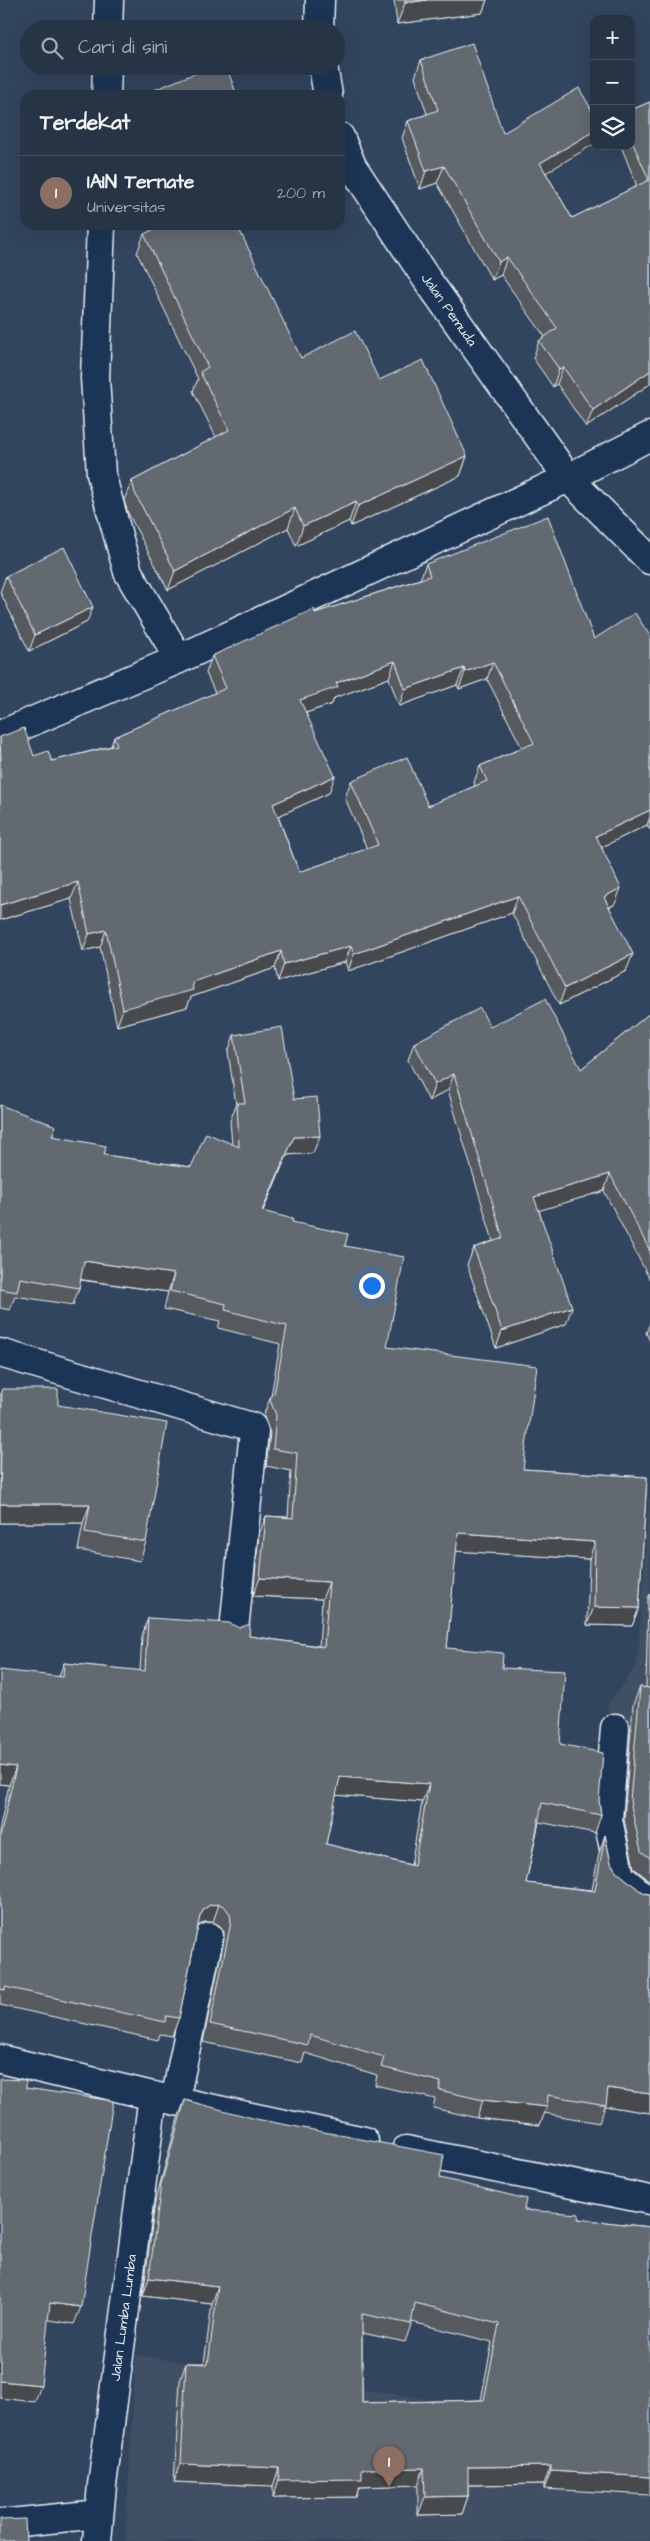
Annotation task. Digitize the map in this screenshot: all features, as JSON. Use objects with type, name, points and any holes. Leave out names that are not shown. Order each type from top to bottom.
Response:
[{"type":"main road","points":[[108,20],[109,0]]},
{"type":"main road","points":[[319,20],[320,0]]},
{"type":"main road","points":[[106,90],[107,75]]},
{"type":"main road","points":[[325,75],[327,90]]},
{"type":"main road","name":"Jalan Pemuda","points":[[345,149],[352,166],[421,270],[568,478],[650,560]]},
{"type":"main road","points":[[101,230],[95,378],[101,474],[128,572],[179,659]]},
{"type":"main road","points":[[0,735],[179,659],[568,478],[650,436]]},
{"type":"main road","points":[[0,1353],[252,1426],[254,1431],[234,1630]]},
{"type":"main road","points":[[615,1728],[608,1820],[620,1877],[643,1896],[650,1897]]},
{"type":"main road","name":"Jalan Lumba Lumba","points":[[97,2541],[99,2514],[164,2098],[209,1937]]},
{"type":"main road","points":[[0,2059],[164,2098],[466,2163],[650,2200]]},
{"type":"main road","points":[[0,2524],[99,2514]]},
{"type":"shaded area","points":[[649,1498],[650,1894],[597,1883],[608,1705],[637,1665]]},
{"type":"shaded area","points":[[136,2355],[650,2433],[650,2541],[125,2541]]},
{"type":"building","points":[[404,0],[427,0],[405,3]]},
{"type":"building","points":[[472,43],[503,133],[579,88],[590,107],[590,133],[540,163],[572,218],[649,180],[635,148],[635,108],[650,102],[650,371],[593,410],[563,367],[559,369],[539,341],[557,328],[507,257],[499,262],[444,166],[426,171],[408,121],[438,110],[421,60]]},
{"type":"building","points":[[191,75],[229,75],[235,90],[154,90]]},
{"type":"building","points":[[152,230],[239,230],[301,358],[355,331],[379,380],[423,360],[467,456],[358,506],[356,502],[303,526],[295,508],[175,571],[135,493],[132,481],[229,430],[200,372],[208,367],[144,234]]},
{"type":"building","points":[[548,516],[594,639],[635,613],[650,636],[650,810],[596,836],[621,888],[604,897],[633,954],[565,988],[518,896],[354,954],[351,946],[284,964],[281,951],[192,982],[193,990],[123,1009],[106,930],[89,934],[78,882],[0,905],[0,737],[24,728],[34,756],[48,751],[52,761],[117,745],[114,737],[226,688],[212,656],[314,609],[315,613],[430,576],[426,564]],"holes":[[[395,661],[405,689],[464,668],[465,672],[493,662],[534,743],[480,766],[487,781],[428,806],[407,757],[351,781],[378,845],[299,872],[273,804],[335,776],[300,700],[338,687],[336,683]]]},
{"type":"building","points":[[64,547],[93,607],[35,635],[6,576]]},
{"type":"building","points":[[545,999],[581,1069],[650,1013],[650,1251],[610,1174],[534,1197],[572,1307],[502,1331],[474,1248],[503,1238],[454,1074],[435,1084],[414,1043],[480,1008],[490,1027]]},
{"type":"building","points":[[282,1027],[294,1099],[317,1097],[320,1136],[294,1137],[262,1211],[293,1219],[292,1222],[348,1234],[345,1246],[404,1257],[387,1347],[537,1366],[523,1469],[647,1477],[639,1608],[594,1607],[595,1542],[458,1533],[447,1648],[503,1653],[502,1668],[565,1671],[560,1744],[603,1753],[599,1801],[601,1815],[542,1803],[526,1883],[595,1891],[605,1835],[611,1863],[616,1871],[639,1890],[650,1894],[650,2094],[608,2088],[606,2105],[548,2095],[547,2107],[483,2100],[439,2090],[441,2082],[381,2067],[384,2057],[310,2035],[308,2045],[210,2024],[231,1922],[230,1914],[225,1907],[219,1904],[210,1905],[204,1909],[200,1916],[179,2018],[166,2016],[165,2022],[5,1987],[5,1990],[0,1989],[0,1837],[16,1767],[0,1765],[0,1670],[63,1677],[64,1663],[145,1671],[148,1618],[229,1623],[239,1628],[250,1624],[249,1636],[324,1647],[329,1582],[260,1578],[266,1516],[293,1518],[297,1453],[273,1449],[276,1415],[270,1400],[272,1393],[274,1394],[287,1326],[225,1310],[226,1304],[170,1291],[174,1274],[84,1261],[79,1288],[20,1278],[17,1292],[0,1289],[0,1105],[56,1126],[52,1136],[106,1146],[104,1155],[191,1167],[206,1133],[239,1147],[237,1103],[245,1103],[234,1035]],"holes":[[[340,1777],[429,1784],[414,1866],[326,1844]]]},
{"type":"building","points":[[2,1389],[58,1389],[58,1405],[167,1423],[146,1542],[85,1532],[90,1504],[0,1504]]},
{"type":"building","points":[[640,1687],[650,1688],[650,1858],[641,1851],[630,1801]]},
{"type":"building","points":[[0,2079],[26,2080],[26,2088],[113,2101],[81,2307],[50,2303],[41,2385],[0,2381]]},
{"type":"building","points":[[185,2100],[256,2119],[444,2155],[440,2178],[526,2199],[524,2210],[579,2214],[578,2219],[650,2227],[650,2477],[551,2471],[551,2466],[468,2467],[468,2496],[425,2497],[424,2468],[362,2469],[362,2479],[279,2480],[279,2468],[181,2464],[186,2363],[208,2364],[218,2286],[149,2278],[161,2184]],"holes":[[[415,2303],[499,2324],[484,2400],[362,2403],[362,2314],[411,2324]]]},
{"type":"building","points":[[25,2519],[26,2541],[0,2541],[0,2520]]},
{"type":"place","name":"IAIN Ternate","points":[[389,2487]]}]
